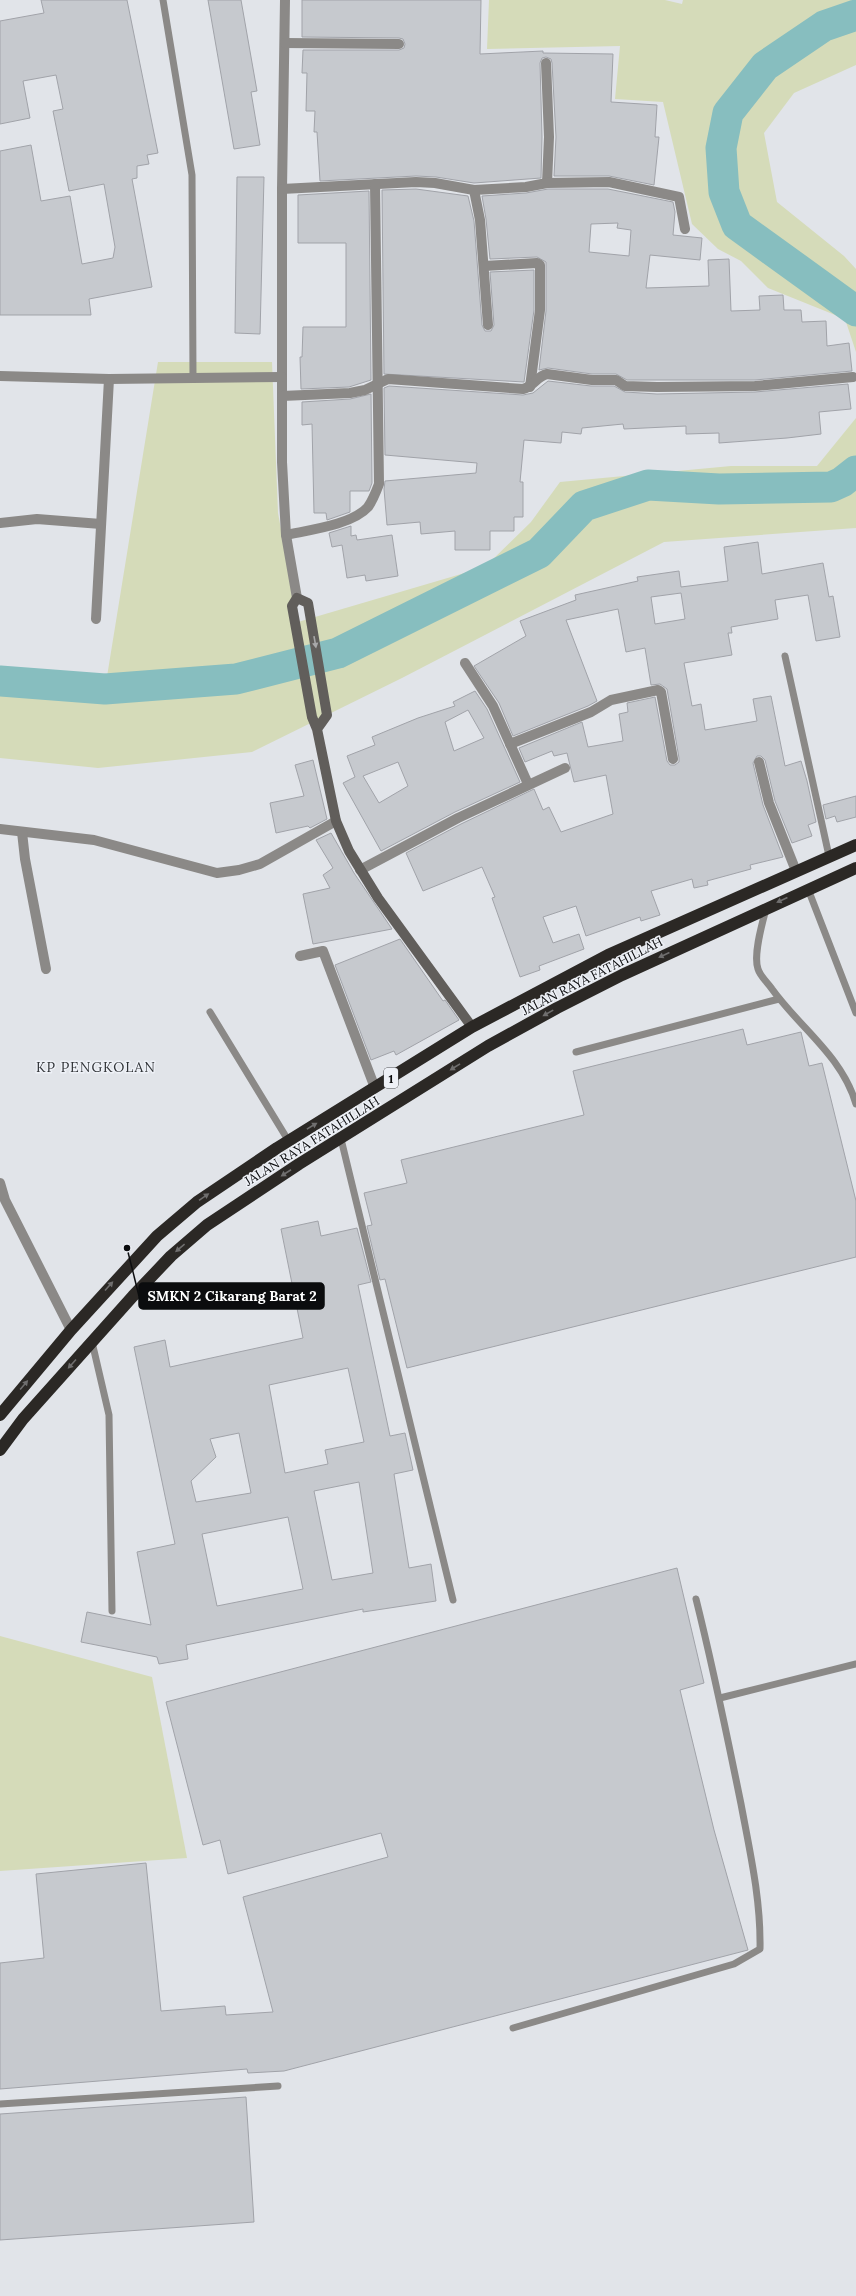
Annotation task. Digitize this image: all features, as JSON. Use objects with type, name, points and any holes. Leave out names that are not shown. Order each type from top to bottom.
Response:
[{"type":"highway","name":"JALAN RAYA FATAHILLAH","points":[[0,1415],[119,1275],[162,1232],[197,1202],[288,1140],[375,1088],[472,1027],[608,955],[856,845]]},
{"type":"highway","name":"JALAN RAYA FATAHILLAH","points":[[0,1450],[23,1419],[170,1256],[207,1225],[488,1046],[557,1008],[622,975],[856,868]]},
{"type":"street","points":[[285,0],[282,189],[282,462],[286,535],[312,716],[318,729],[336,821],[341,835],[360,870],[472,1027]]},
{"type":"street","points":[[285,42],[399,44]]},
{"type":"street","points":[[546,63],[549,137],[547,183]]},
{"type":"street","points":[[282,189],[375,184],[434,183],[474,190],[526,187],[547,183],[609,182],[677,195],[681,200],[685,229]]},
{"type":"street","points":[[286,535],[346,521],[366,508],[373,500],[379,484],[376,384],[375,184]]},
{"type":"street","points":[[474,190],[484,266],[488,325]]},
{"type":"street","points":[[484,266],[537,263],[540,265],[540,304],[530,387]]},
{"type":"street","points":[[282,396],[350,393],[365,390],[388,379],[523,389],[530,387],[540,377],[547,374],[592,380],[616,380],[625,386],[657,387],[755,386],[853,377]]},
{"type":"street","points":[[0,376],[109,379],[282,377]]},
{"type":"street","points":[[96,619],[109,379]]},
{"type":"street","points":[[0,523],[37,519],[101,524]]},
{"type":"street","points":[[295,602],[308,603],[327,715],[318,729]]},
{"type":"street","points":[[465,663],[493,706],[528,784]]},
{"type":"street","points":[[510,744],[591,712],[611,700],[658,690],[661,692],[673,759]]},
{"type":"street","points":[[759,762],[769,803],[796,871]]},
{"type":"street","points":[[360,870],[528,784],[565,768]]},
{"type":"street","points":[[0,829],[94,840],[217,873],[239,870],[260,864],[336,821]]},
{"type":"street","points":[[22,832],[24,859],[46,969]]},
{"type":"street","points":[[300,956],[323,951],[339,1000],[375,1088]]},
{"type":"street","points":[[0,1183],[5,1200],[71,1330]]},
{"type":"lane","points":[[163,0],[192,175],[193,378]]},
{"type":"lane","points":[[785,656],[829,856]]},
{"type":"lane","points":[[808,889],[856,1013]]},
{"type":"lane","points":[[766,908],[758,940],[758,969],[779,999],[837,1064],[847,1081],[856,1104]]},
{"type":"lane","points":[[576,1052],[779,999]]},
{"type":"lane","points":[[210,1012],[288,1140]]},
{"type":"lane","points":[[341,1139],[453,1600]]},
{"type":"lane","points":[[92,1342],[109,1415],[112,1611]]},
{"type":"lane","points":[[513,2028],[734,1964],[760,1949],[761,1919],[753,1866],[720,1698],[696,1599]]},
{"type":"lane","points":[[720,1698],[856,1664]]},
{"type":"lane","points":[[0,2104],[278,2086]]},
{"type":"green space","points":[[489,0],[665,0],[682,4],[683,0],[856,0],[856,65],[794,93],[764,133],[777,202],[844,256],[856,269],[856,352],[845,319],[768,288],[741,261],[718,249],[692,224],[663,102],[615,99],[620,46],[487,49]]},
{"type":"green space","points":[[158,362],[272,362],[278,513],[298,622],[485,567],[531,522],[560,482],[731,466],[817,466],[856,418],[856,528],[664,542],[402,678],[252,752],[98,768],[0,758],[0,681],[105,689]]},
{"type":"green space","points":[[0,1636],[152,1677],[187,1858],[0,1871]]},
{"type":"building","points":[[41,0],[127,0],[158,153],[147,155],[149,164],[137,166],[137,178],[132,179],[152,287],[89,299],[91,315],[0,315],[0,151],[31,145],[41,201],[70,196],[82,264],[113,258],[115,247],[104,184],[69,191],[53,111],[63,109],[56,75],[23,81],[30,118],[0,124],[0,21],[44,13]]},
{"type":"building","points":[[208,0],[241,0],[257,91],[251,92],[260,145],[234,149]]},
{"type":"building","points":[[302,0],[481,0],[480,54],[543,51],[543,53],[613,54],[611,102],[657,105],[655,137],[659,137],[654,185],[609,176],[554,176],[556,137],[552,63],[551,59],[546,57],[542,58],[540,63],[542,137],[541,178],[474,183],[436,177],[416,176],[320,181],[317,132],[314,132],[315,111],[306,111],[307,73],[302,73],[303,50],[399,50],[404,48],[405,44],[403,39],[399,38],[302,37]]},
{"type":"building","points":[[237,177],[264,177],[260,334],[235,333]]},
{"type":"building","points":[[416,189],[468,196],[474,221],[482,325],[485,331],[491,331],[494,325],[490,272],[534,270],[534,310],[524,382],[384,374],[382,190]]},
{"type":"building","points":[[548,189],[608,189],[673,202],[675,212],[673,235],[702,238],[700,260],[650,255],[646,288],[709,286],[708,260],[729,259],[731,311],[760,310],[759,296],[783,295],[784,310],[801,310],[802,322],[826,321],[827,346],[849,343],[852,371],[755,380],[627,380],[616,374],[592,374],[548,368],[539,370],[546,311],[546,262],[537,257],[490,259],[482,196],[526,193]],"holes":[[[618,223],[617,228],[631,230],[629,256],[589,252],[591,224]]]},
{"type":"building","points":[[369,191],[371,380],[349,387],[301,389],[300,357],[302,357],[303,327],[346,327],[346,243],[298,243],[298,195]]},
{"type":"building","points":[[548,381],[591,386],[614,386],[625,392],[657,394],[755,392],[848,384],[851,409],[819,412],[821,434],[787,438],[719,443],[719,433],[686,434],[686,426],[624,429],[623,424],[582,428],[581,434],[562,432],[561,443],[524,440],[520,482],[523,482],[523,517],[514,517],[514,531],[490,531],[490,550],[455,550],[455,531],[421,534],[420,522],[387,525],[384,489],[385,481],[476,473],[477,463],[385,455],[384,388],[389,386],[523,395],[533,393]]},
{"type":"building","points":[[371,394],[372,483],[369,491],[350,491],[350,512],[327,520],[326,513],[314,513],[312,424],[302,425],[302,402],[350,399]]},
{"type":"building","points":[[351,526],[351,536],[356,535],[357,540],[392,535],[398,576],[366,581],[365,575],[347,578],[342,545],[332,547],[329,533]]},
{"type":"building","points":[[758,542],[762,574],[823,563],[829,597],[833,596],[840,637],[816,641],[808,595],[775,600],[778,619],[731,627],[732,633],[728,633],[732,655],[684,663],[692,706],[701,704],[705,730],[757,721],[753,699],[771,696],[785,766],[801,761],[807,781],[816,822],[808,825],[812,836],[792,843],[775,801],[765,760],[761,756],[757,756],[753,763],[763,805],[783,857],[750,865],[751,869],[707,881],[708,885],[694,888],[692,879],[651,891],[660,915],[641,921],[640,917],[586,936],[576,906],[543,917],[553,943],[579,934],[584,949],[539,966],[540,970],[520,977],[492,898],[495,897],[482,867],[423,891],[406,853],[461,824],[534,789],[543,810],[549,807],[561,832],[613,814],[606,775],[574,782],[567,753],[554,756],[552,751],[525,762],[519,748],[582,722],[588,747],[623,741],[619,714],[628,712],[627,703],[655,697],[667,761],[670,765],[675,765],[679,762],[679,758],[667,689],[660,684],[651,685],[645,648],[626,652],[618,609],[566,620],[597,701],[513,736],[499,703],[474,666],[526,636],[520,621],[576,600],[575,595],[638,581],[637,577],[679,571],[681,587],[728,581],[724,547]],"holes":[[[681,593],[685,619],[655,624],[651,597]]]},
{"type":"building","points":[[475,691],[487,709],[520,782],[455,812],[381,851],[343,783],[355,777],[347,756],[375,745],[372,737],[418,718],[455,706],[453,702]],"holes":[[[468,710],[484,738],[454,751],[445,722]],[[398,762],[408,786],[379,803],[363,776]]]},
{"type":"building","points":[[313,760],[327,819],[310,828],[308,826],[276,833],[270,803],[304,796],[295,765]]},
{"type":"building","points":[[856,796],[856,817],[837,822],[835,816],[826,819],[823,805]]},
{"type":"building","points":[[331,833],[354,873],[392,929],[313,944],[303,894],[330,888],[323,875],[333,868],[316,840]]},
{"type":"building","points":[[400,939],[443,1001],[445,1000],[459,1020],[396,1055],[394,1051],[371,1060],[335,965]]},
{"type":"building","points":[[743,1029],[747,1045],[801,1032],[809,1066],[822,1063],[856,1201],[856,1257],[407,1368],[385,1279],[380,1280],[367,1226],[372,1225],[364,1193],[407,1183],[401,1160],[584,1115],[573,1071]]},
{"type":"building","points":[[318,1221],[321,1236],[357,1228],[371,1282],[358,1285],[390,1436],[405,1433],[413,1470],[394,1474],[409,1568],[431,1564],[436,1601],[363,1612],[363,1609],[186,1645],[188,1659],[159,1664],[157,1657],[81,1642],[87,1612],[151,1625],[137,1552],[175,1544],[134,1347],[165,1340],[170,1367],[303,1338],[281,1229]],"holes":[[[348,1368],[364,1442],[325,1450],[328,1464],[285,1473],[269,1385]],[[239,1433],[251,1493],[196,1502],[191,1481],[216,1457],[210,1439]],[[359,1482],[373,1573],[332,1580],[314,1491]],[[288,1517],[303,1589],[217,1606],[202,1534]]]},
{"type":"building","points":[[677,1568],[704,1683],[680,1690],[714,1830],[748,1950],[284,2071],[248,2073],[247,2069],[0,2089],[0,1963],[44,1958],[36,1874],[146,1863],[161,2011],[225,2006],[226,2015],[273,2012],[243,1897],[388,1857],[381,1833],[228,1874],[220,1840],[203,1845],[166,1702]]},
{"type":"building","points":[[246,2097],[254,2222],[0,2240],[0,2114]]},
{"type":"waterway","points":[[856,15],[824,26],[765,66],[728,113],[721,148],[724,192],[737,225],[856,311]]},
{"type":"waterway","points":[[0,681],[105,689],[236,679],[338,653],[539,553],[584,506],[648,485],[719,489],[831,487],[842,482],[856,471]]},
{"type":"place","name":"SMKN 2 Cikarang Barat 2","points":[[127,1248]]},
{"type":"district","name":"KP PENGKOLAN","points":[[96,1067]]}]
